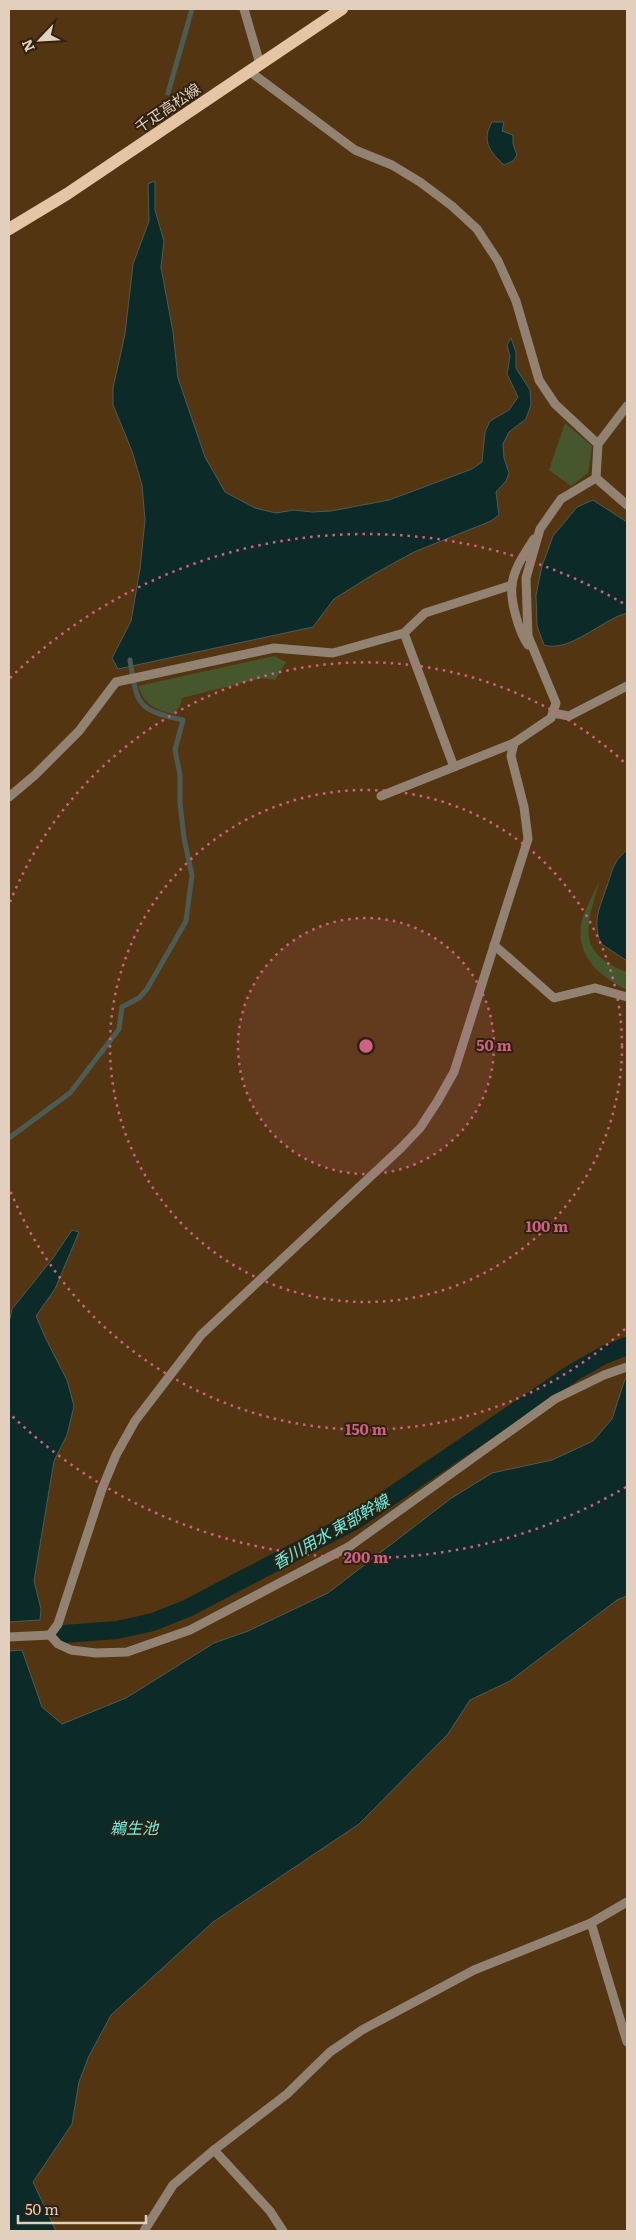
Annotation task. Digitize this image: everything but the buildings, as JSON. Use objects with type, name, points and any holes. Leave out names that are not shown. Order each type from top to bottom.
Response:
[{"type":"main road","name":"千疋高松線","points":[[9,229],[67,194],[342,9]]},
{"type":"street","points":[[244,9],[260,64]]},
{"type":"street","points":[[249,71],[355,150],[392,165],[420,182],[452,206],[477,229],[498,261],[516,301],[539,380],[554,404],[598,444]]},
{"type":"street","points":[[596,478],[598,444],[627,406]]},
{"type":"street","points":[[596,478],[627,505]]},
{"type":"street","points":[[536,655],[521,635],[512,585],[520,561],[561,499],[596,478]]},
{"type":"street","points":[[381,796],[514,743],[551,718],[556,703],[528,636],[526,578],[540,529]]},
{"type":"street","points":[[9,797],[35,775],[79,731],[116,682],[274,648],[333,653],[404,633],[424,613],[512,585]]},
{"type":"street","points":[[404,633],[454,767]]},
{"type":"street","points":[[553,713],[569,716],[627,686]]},
{"type":"street","points":[[9,1637],[46,1635],[58,1624],[102,1489],[116,1455],[134,1420],[201,1335],[420,1128],[454,1072],[528,839],[524,807],[511,756],[514,743]]},
{"type":"street","points":[[494,945],[554,998],[595,988],[627,997]]},
{"type":"street","points":[[46,1635],[58,1644],[71,1650],[96,1653],[127,1652],[190,1630],[350,1546],[555,1399],[604,1375],[627,1367]]},
{"type":"street","points":[[144,2231],[173,2185],[214,2150],[287,2094],[330,2052],[362,2030],[474,1970],[591,1923],[627,1902]]},
{"type":"street","points":[[591,1923],[627,2042]]},
{"type":"street","points":[[214,2150],[270,2211],[283,2231]]},
{"type":"green space","points":[[565,423],[592,446],[588,473],[571,486],[549,470]]},
{"type":"green space","points":[[274,656],[286,662],[275,680],[261,678],[182,698],[180,706],[173,714],[160,710],[147,702],[138,686]]},
{"type":"green space","points":[[600,879],[589,922],[589,934],[592,945],[598,955],[610,964],[627,972],[627,990],[600,972],[587,957],[583,948],[581,937],[582,921]]},
{"type":"water","points":[[492,122],[504,122],[502,131],[513,135],[513,144],[517,155],[513,161],[504,165],[491,151],[487,141],[487,135]]},
{"type":"water","points":[[155,181],[155,210],[164,241],[161,267],[173,332],[178,378],[205,457],[225,492],[255,508],[276,513],[294,510],[312,512],[331,511],[389,500],[472,469],[482,462],[485,432],[490,421],[509,410],[518,397],[507,374],[510,356],[507,345],[511,338],[516,352],[516,368],[530,390],[531,405],[526,419],[509,432],[503,444],[504,458],[509,473],[506,481],[496,492],[499,515],[491,521],[414,552],[374,574],[334,599],[313,627],[118,669],[112,658],[131,621],[140,569],[145,520],[142,485],[132,451],[113,405],[113,388],[125,334],[133,264],[149,221],[148,184]]},
{"type":"water","points":[[593,500],[627,522],[627,613],[575,640],[554,646],[544,645],[537,626],[536,595],[542,566],[553,536],[577,507]]},
{"type":"water","points":[[627,850],[627,961],[600,943],[597,920],[599,908],[612,871],[618,859]]},
{"type":"water","points":[[72,1230],[79,1232],[55,1289],[36,1316],[67,1380],[74,1406],[67,1435],[54,1461],[34,1581],[41,1609],[40,1620],[9,1622],[9,1323],[12,1309],[53,1258]]},
{"type":"water","name":"鵜生池","points":[[625,1379],[627,1379],[627,1596],[617,1600],[510,1681],[470,1700],[448,1734],[359,1824],[213,1922],[111,2015],[89,2056],[79,2082],[72,2124],[33,2182],[56,2231],[9,2231],[9,1651],[22,1650],[42,1707],[62,1724],[126,1698],[214,1643],[248,1631],[328,1593],[450,1499],[492,1473],[552,1460],[593,1441],[612,1419]]},
{"type":"waterway","points":[[168,93],[192,9]]},
{"type":"waterway","points":[[9,1138],[70,1093],[119,1029],[122,1007],[139,998],[147,989],[186,921],[192,875],[184,838],[180,803],[180,775],[175,750],[183,720],[156,713],[142,703],[135,687],[130,660]]},
{"type":"waterway","name":"香川用水 東部幹線","points":[[64,1634],[117,1630],[153,1622],[188,1608],[356,1520],[574,1372],[604,1355],[627,1346]]}]
